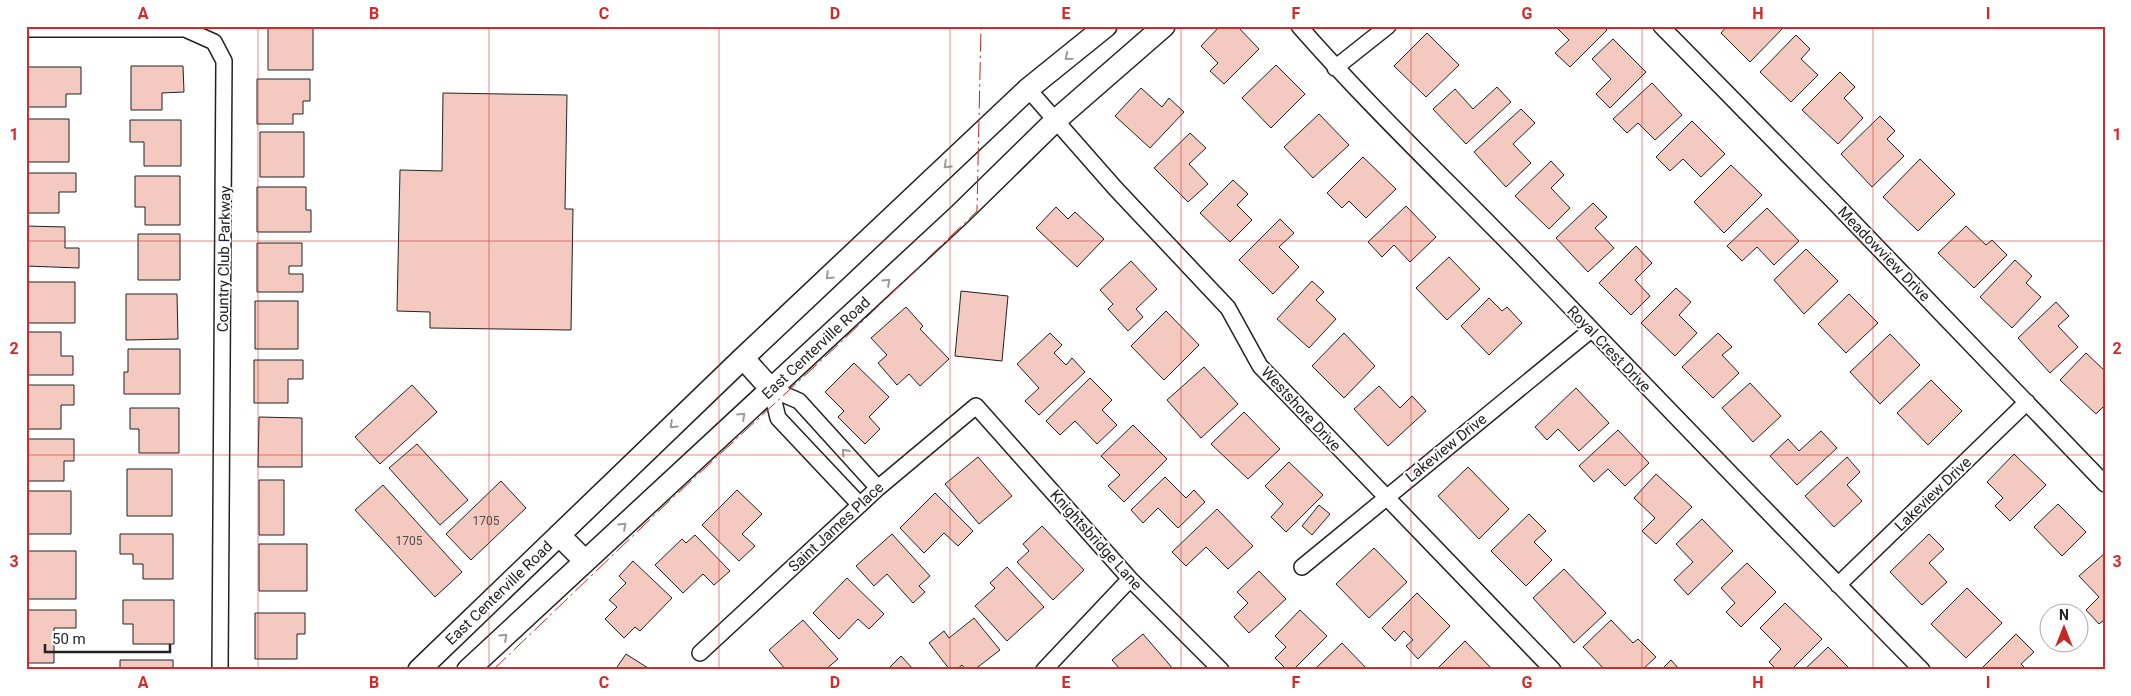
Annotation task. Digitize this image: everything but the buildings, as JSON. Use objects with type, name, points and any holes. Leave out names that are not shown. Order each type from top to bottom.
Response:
[{"type":"main road","name":"East Centerville Road","points":[[419,670],[743,358],[1028,89],[1106,26]]},
{"type":"main road","name":"East Centerville Road","points":[[468,670],[959,216],[1056,120],[1164,26]]},
{"type":"main road","points":[[743,358],[771,389]]},
{"type":"main road","points":[[559,535],[585,561]]},
{"type":"street","name":"Royal Crest Drive","points":[[1299,26],[1336,68],[1922,670]]},
{"type":"street","points":[[1336,68],[1388,26]]},
{"type":"street","name":"Meadowview Drive","points":[[1661,26],[1834,201],[2105,484]]},
{"type":"street","name":"Country Club Parkway","points":[[26,30],[185,30],[214,42],[224,60],[220,670]]},
{"type":"street","name":"Westshore Drive","points":[[1028,89],[1115,188],[1228,308],[1260,366],[1553,670]]},
{"type":"street","name":"Lakeview Drive","points":[[1302,567],[1590,330]]},
{"type":"street","points":[[771,389],[799,401],[878,488]]},
{"type":"street","points":[[771,389],[778,418],[860,504]]},
{"type":"street","name":"Lakeview Drive","points":[[1838,585],[2027,402]]},
{"type":"street","name":"Saint James Place","points":[[700,653],[860,504],[976,406]]},
{"type":"street","name":"Knightsbridge Lane","points":[[976,406],[1130,579],[1221,670]]},
{"type":"street","points":[[1044,670],[1130,579]]},
{"type":"power","points":[[493,670],[665,505],[840,343],[977,211],[981,26]]}]
